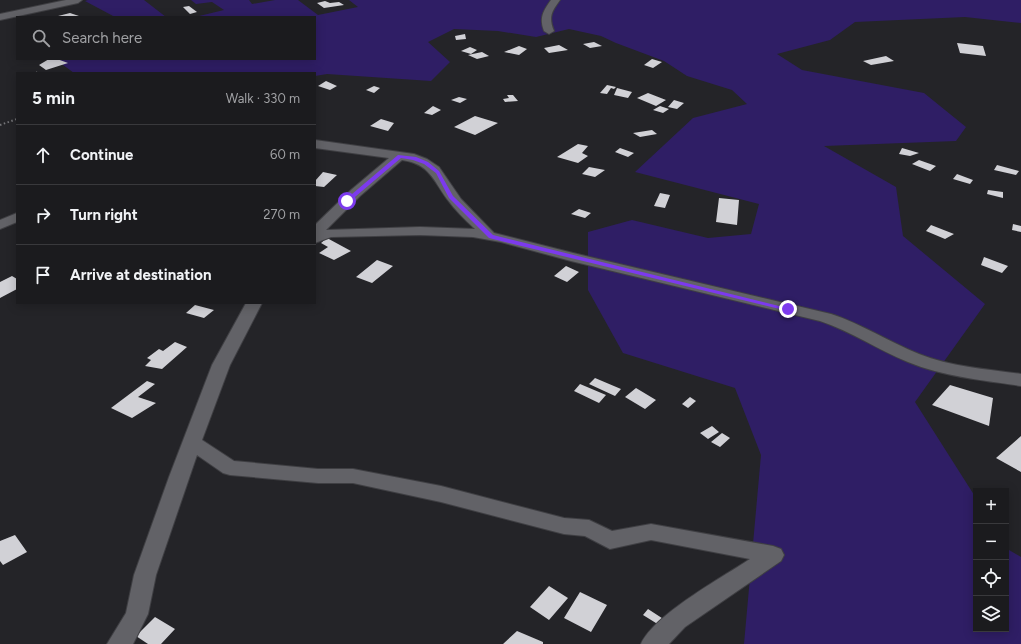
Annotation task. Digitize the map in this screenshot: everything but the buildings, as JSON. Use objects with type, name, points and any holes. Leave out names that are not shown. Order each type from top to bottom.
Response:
[{"type":"street","points":[[36,0],[48,7]]},
{"type":"street","points":[[0,17],[78,0]]},
{"type":"street","points":[[549,31],[545,22],[545,16],[556,0]]},
{"type":"street","points":[[316,144],[414,158],[426,163],[438,172],[451,197],[491,236]]},
{"type":"street","points":[[316,233],[347,201],[400,156]]},
{"type":"street","points":[[0,225],[16,217]]},
{"type":"street","points":[[316,238],[330,233],[396,230],[436,230],[491,236],[582,260],[678,281],[826,317],[866,333],[901,353],[926,363],[1021,380]]},
{"type":"street","points":[[119,644],[124,639],[137,614],[145,575],[221,365],[253,304]]},
{"type":"street","points":[[192,443],[230,468],[318,476],[353,476],[441,494],[564,526],[589,528],[610,540],[651,532],[773,555],[677,620],[652,644]]},
{"type":"path","points":[[0,125],[16,120]]},
{"type":"shaded area","points":[[144,0],[165,16],[113,16],[85,1]]},
{"type":"shaded area","points":[[191,0],[249,0],[252,4],[275,0],[298,0],[318,15],[358,7],[349,0],[1021,0],[1021,23],[965,17],[855,22],[830,40],[777,54],[802,70],[924,93],[966,127],[956,141],[824,146],[896,187],[903,236],[985,304],[915,402],[973,493],[973,632],[1009,632],[1009,550],[1021,557],[1021,644],[744,644],[761,455],[735,388],[623,353],[588,290],[588,232],[632,220],[708,238],[751,234],[759,204],[635,172],[693,118],[747,104],[732,90],[687,76],[664,61],[601,36],[569,29],[536,37],[498,31],[454,29],[428,42],[450,62],[431,81],[327,74],[316,76],[316,72],[73,72],[56,60],[316,60],[316,16],[199,16],[224,10],[212,2],[196,4]]},
{"type":"route","points":[[347,201],[400,156],[414,158],[426,163],[438,172],[451,197],[491,236],[582,260],[678,281],[788,309]]}]
